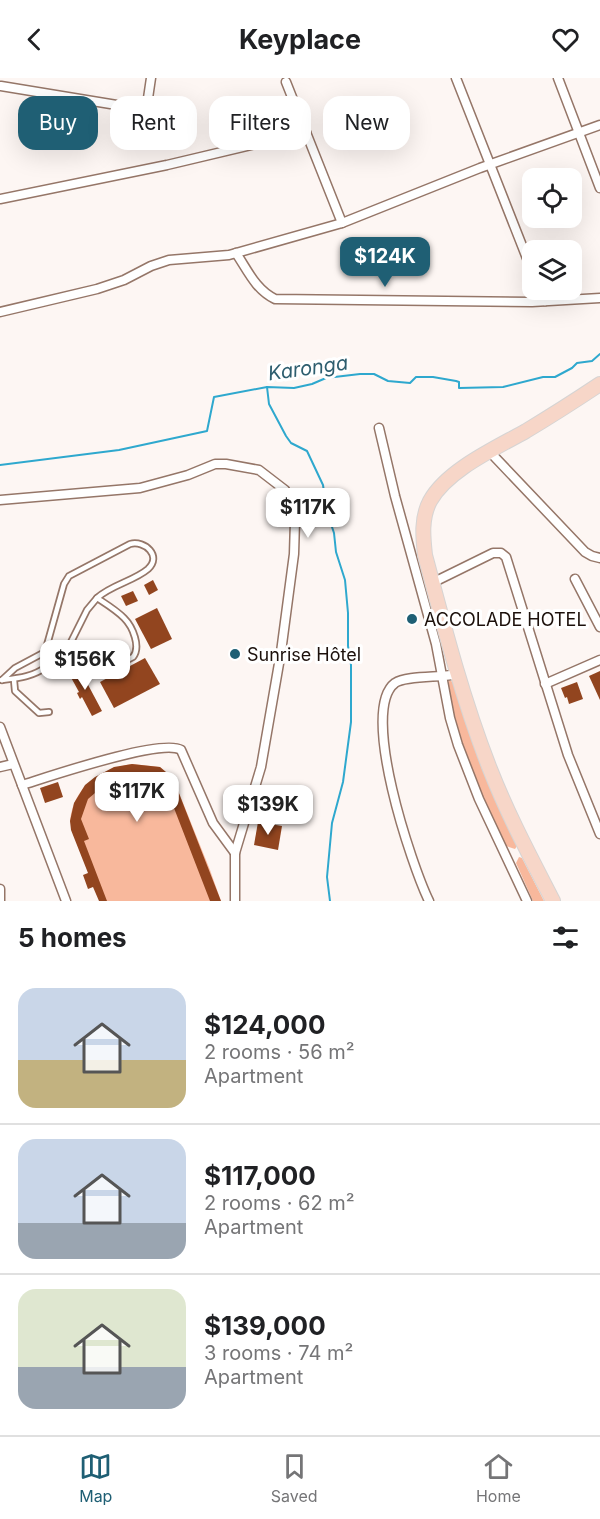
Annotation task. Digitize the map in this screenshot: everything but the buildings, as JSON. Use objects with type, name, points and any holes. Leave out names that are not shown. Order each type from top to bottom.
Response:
[{"type":"main road","points":[[553,901],[503,800],[478,737],[432,583],[423,538],[424,516],[430,501],[448,479],[489,451],[528,430],[600,384]]},
{"type":"street","points":[[2,86],[141,109],[147,105],[152,78]]},
{"type":"street","points":[[456,78],[522,246]]},
{"type":"street","points":[[558,78],[600,188]]},
{"type":"street","points":[[286,82],[292,96]]},
{"type":"street","points":[[0,312],[97,289],[169,260],[220,257],[342,223],[489,164],[600,125]]},
{"type":"street","points":[[311,145],[342,223]]},
{"type":"street","points":[[0,199],[230,150]]},
{"type":"street","points":[[236,253],[257,285],[265,294],[275,299],[545,301],[600,298]]},
{"type":"street","points":[[379,428],[395,496],[436,644],[450,718],[467,771],[527,901]]},
{"type":"street","points":[[489,451],[585,552],[600,558]]},
{"type":"street","points":[[0,500],[140,488],[188,475],[215,464],[259,470],[285,490],[292,504],[295,521],[294,554],[281,652],[261,766],[235,853],[235,901]]},
{"type":"street","points":[[432,583],[493,553],[501,553],[506,557],[568,755],[596,813],[600,834]]},
{"type":"street","points":[[575,579],[600,627]]},
{"type":"street","points":[[545,684],[600,660]]},
{"type":"street","points":[[429,901],[415,867],[393,789],[385,756],[382,717],[386,697],[394,684],[407,678],[458,674]]},
{"type":"street","points":[[0,727],[66,901]]},
{"type":"street","points":[[22,785],[125,755],[177,747],[181,750],[192,773],[213,823],[235,853]]},
{"type":"street","points":[[0,767],[13,764]]},
{"type":"street","points":[[0,889],[0,901]]},
{"type":"lane","points":[[1,681],[15,668],[45,652],[58,651],[69,646],[87,610],[97,598],[107,590],[147,570],[152,562],[152,555],[148,547],[140,543],[130,544],[69,576],[64,584],[45,652]]},
{"type":"lane","points":[[69,646],[80,649],[90,667],[99,674],[133,657],[136,653],[136,644],[128,623],[97,598]]},
{"type":"lane","points":[[1,681],[24,678],[47,666],[58,651]]},
{"type":"lane","points":[[14,680],[15,691],[39,713],[49,712]]},
{"type":"shaded area","points":[[449,680],[453,682],[482,769],[517,846],[515,849],[506,846],[462,747],[447,686]]},
{"type":"shaded area","points":[[132,764],[160,767],[173,778],[221,901],[100,901],[70,821],[72,809],[82,789],[99,775],[120,766]]},
{"type":"shaded area","points":[[519,857],[522,858],[544,901],[533,901],[516,863]]},
{"type":"waterway","name":"Karonga","points":[[0,465],[119,450],[207,431],[214,397],[267,387],[294,388],[326,378],[360,374],[374,374],[388,381],[410,383],[416,377],[433,377],[459,382],[459,388],[503,387],[543,377],[555,377],[577,363],[592,361],[600,354]]},
{"type":"waterway","points":[[267,387],[269,404],[286,436],[291,443],[307,451],[323,485],[336,552],[345,580],[351,665],[351,722],[343,782],[332,823],[327,877],[330,901]]},
{"type":"place","name":"ACCOLADE HOTEL","points":[[412,619]]},
{"type":"place","name":"Sunrise Hôtel","points":[[235,654]]}]
